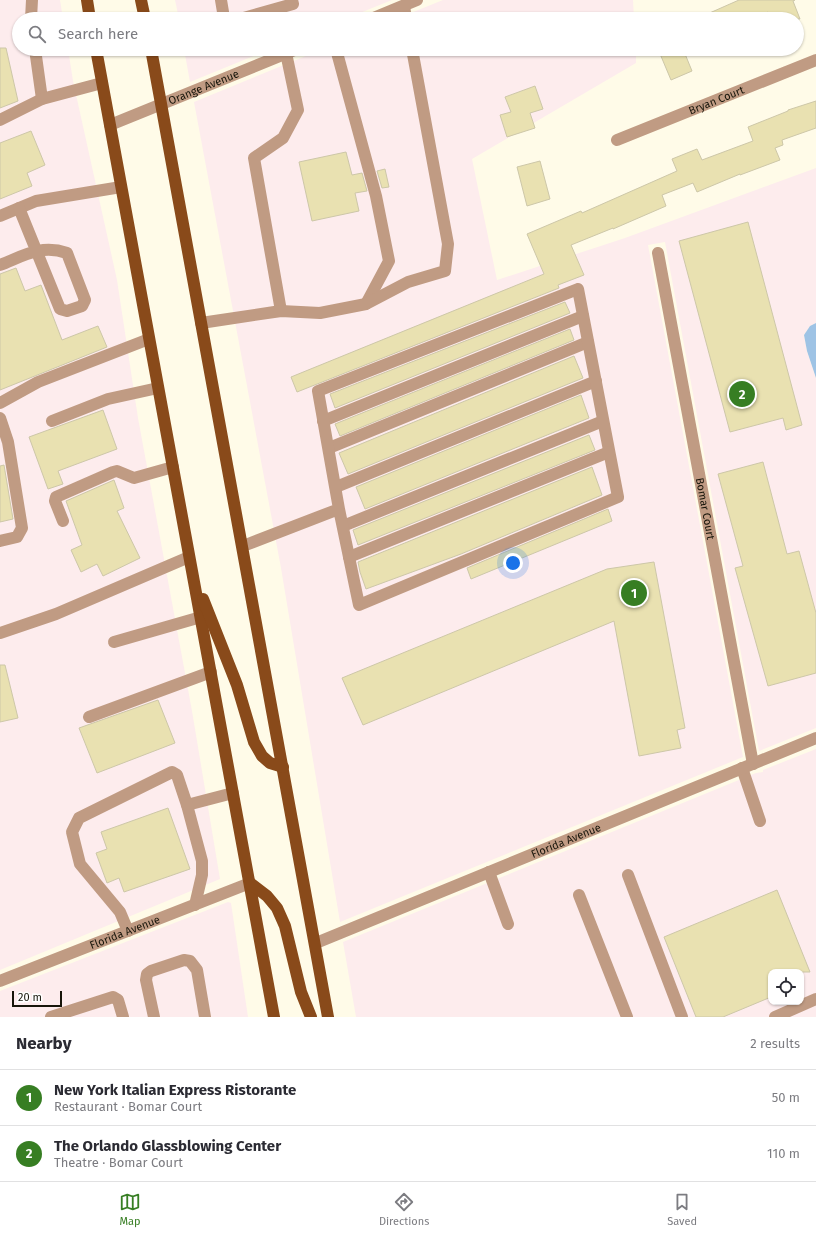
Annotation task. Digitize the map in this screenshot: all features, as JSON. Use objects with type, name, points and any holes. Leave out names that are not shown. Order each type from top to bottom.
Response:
[{"type":"main road","points":[[87,0],[89,12]]},
{"type":"main road","points":[[141,2],[143,12]]},
{"type":"main road","points":[[97,56],[274,1017]]},
{"type":"main road","points":[[152,56],[316,943],[328,1017]]},
{"type":"main road","points":[[192,572],[237,685],[254,742],[262,756],[270,763],[283,767]]},
{"type":"main road","points":[[250,883],[267,896],[277,908],[284,926],[301,992],[311,1017]]},
{"type":"street","points":[[31,12],[32,0]]},
{"type":"street","points":[[221,0],[223,12]]},
{"type":"street","points":[[254,12],[266,6],[293,4],[292,0]]},
{"type":"street","points":[[389,12],[418,0]]},
{"type":"street","points":[[404,6],[405,12]]},
{"type":"street","points":[[36,56],[42,99]]},
{"type":"street","name":"Orange Avenue","points":[[110,125],[280,56]]},
{"type":"street","points":[[281,311],[254,158],[283,138],[298,110],[293,56]]},
{"type":"street","points":[[338,56],[376,196],[389,262],[366,304]]},
{"type":"street","points":[[201,323],[281,311],[320,313],[366,304],[408,282],[445,271],[448,244],[413,56]]},
{"type":"street","name":"Bryan Court","points":[[617,140],[816,60]]},
{"type":"street","points":[[0,120],[42,99],[102,82]]},
{"type":"street","points":[[0,216],[36,201],[121,187]]},
{"type":"street","points":[[0,265],[36,250],[58,250],[67,253],[85,300],[82,306],[67,311],[60,309],[36,250],[19,208]]},
{"type":"street","name":"Bomar Court","points":[[658,253],[753,764]]},
{"type":"street","points":[[578,289],[588,342],[618,497],[360,606],[349,557],[318,391],[578,289]]},
{"type":"street","points":[[323,421],[583,316]]},
{"type":"street","points":[[0,403],[38,382],[149,339]]},
{"type":"street","points":[[328,448],[588,342]]},
{"type":"street","points":[[336,487],[596,381]]},
{"type":"street","points":[[52,421],[108,399],[158,388]]},
{"type":"street","points":[[0,418],[8,442],[22,528],[17,537],[0,541]]},
{"type":"street","points":[[343,526],[603,421]]},
{"type":"street","points":[[349,557],[609,452]]},
{"type":"street","points":[[64,521],[55,501],[56,497],[113,472],[117,471],[134,478],[173,467]]},
{"type":"street","points":[[242,546],[340,509]]},
{"type":"street","points":[[0,633],[56,614],[190,557]]},
{"type":"street","points":[[114,642],[201,617]]},
{"type":"street","points":[[90,717],[211,672]]},
{"type":"street","name":"Florida Avenue","points":[[316,943],[816,738]]},
{"type":"street","points":[[742,768],[760,821]]},
{"type":"street","points":[[128,931],[120,912],[80,864],[72,832],[79,818],[172,772],[177,775],[187,805],[202,861],[202,875],[195,905]]},
{"type":"street","points":[[187,805],[234,793]]},
{"type":"street","points":[[489,872],[508,924]]},
{"type":"street","points":[[628,875],[682,1017]]},
{"type":"street","name":"Florida Avenue","points":[[0,981],[250,883]]},
{"type":"street","points":[[579,896],[627,1017]]},
{"type":"street","points":[[154,1017],[146,980],[147,974],[151,971],[184,960],[190,961],[197,970],[205,1017]]},
{"type":"street","points":[[51,1017],[113,997],[118,1000],[123,1017]]},
{"type":"street","points":[[775,1017],[816,1000]]},
{"type":"shaded area","points":[[0,0],[60,0],[62,12],[12,12],[12,56],[69,56],[73,81],[117,280],[138,418],[192,711],[220,879],[0,970]]},
{"type":"shaded area","points":[[175,0],[392,0],[362,12],[178,12]]},
{"type":"shaded area","points":[[443,0],[633,0],[634,12],[413,12]]},
{"type":"shaded area","points":[[185,56],[254,56],[190,82]]},
{"type":"shaded area","points":[[306,56],[636,56],[636,63],[472,159],[497,280],[625,238],[816,168],[816,323],[810,326],[804,335],[807,351],[816,378],[816,728],[759,751],[665,242],[648,245],[743,757],[340,922],[281,568],[194,102]]},
{"type":"shaded area","points":[[816,749],[816,1017],[356,1017],[343,942],[756,773],[763,772],[763,770]]},
{"type":"shaded area","points":[[228,902],[231,903],[248,1017],[0,1017],[0,991]]},
{"type":"water","points":[[816,323],[816,378],[807,351],[804,335],[810,326]]},
{"type":"building","points":[[739,0],[795,0],[793,1],[797,12],[768,12],[712,12]]},
{"type":"building","points":[[0,48],[6,48],[18,101],[0,108]]},
{"type":"building","points":[[661,56],[686,56],[692,71],[671,80]]},
{"type":"building","points":[[535,86],[543,109],[530,113],[535,128],[507,137],[500,115],[511,112],[505,97]]},
{"type":"building","points":[[816,101],[816,128],[782,140],[783,145],[775,148],[780,160],[740,174],[697,192],[693,183],[662,195],[666,206],[571,245],[584,275],[558,285],[559,288],[297,392],[291,377],[544,274],[527,234],[581,211],[582,213],[677,171],[672,159],[697,149],[702,160],[753,141],[748,127],[788,110]]},
{"type":"building","points":[[31,131],[45,165],[27,173],[32,186],[0,199],[0,143]]},
{"type":"building","points":[[346,152],[352,175],[362,173],[367,191],[355,193],[359,211],[312,221],[299,162]]},
{"type":"building","points":[[540,161],[550,199],[527,206],[517,167]]},
{"type":"building","points":[[385,169],[389,187],[382,188],[377,171]]},
{"type":"building","points":[[748,222],[802,425],[786,430],[783,418],[730,432],[679,241]]},
{"type":"building","points":[[16,268],[25,291],[41,285],[62,340],[98,326],[107,347],[0,390],[0,274]]},
{"type":"building","points":[[565,302],[570,313],[335,408],[330,394]]},
{"type":"building","points":[[570,329],[574,340],[340,436],[335,424]]},
{"type":"building","points":[[574,356],[583,378],[348,474],[339,453]]},
{"type":"building","points":[[581,395],[589,418],[365,509],[356,487]]},
{"type":"building","points":[[103,410],[117,449],[58,471],[63,484],[48,489],[29,437]]},
{"type":"building","points":[[589,435],[595,450],[358,545],[353,530]]},
{"type":"building","points":[[763,462],[787,554],[799,551],[816,613],[816,673],[768,686],[735,568],[743,566],[718,474]]},
{"type":"building","points":[[4,465],[13,519],[0,522],[0,466]]},
{"type":"building","points":[[592,467],[602,495],[461,554],[366,589],[358,562]]},
{"type":"building","points":[[114,480],[124,508],[117,511],[140,558],[103,576],[97,564],[81,572],[71,550],[82,545],[66,501]]},
{"type":"building","points":[[608,509],[612,521],[471,579],[467,568]]},
{"type":"building","points":[[654,562],[685,728],[677,730],[681,748],[639,756],[614,621],[363,725],[342,678],[607,569]]},
{"type":"building","points":[[0,665],[5,665],[18,718],[0,722]]},
{"type":"building","points":[[158,700],[175,743],[97,773],[79,728]]},
{"type":"building","points":[[168,808],[190,869],[124,892],[119,878],[107,883],[96,853],[107,849],[101,832]]},
{"type":"building","points":[[777,890],[810,972],[804,972],[804,969],[768,969],[768,998],[723,1017],[696,1017],[664,937]]},
{"type":"place","name":"The Orlando Glassblowing Center","points":[[742,394]]},
{"type":"place","name":"New York Italian Express Ristorante","points":[[634,593]]}]
